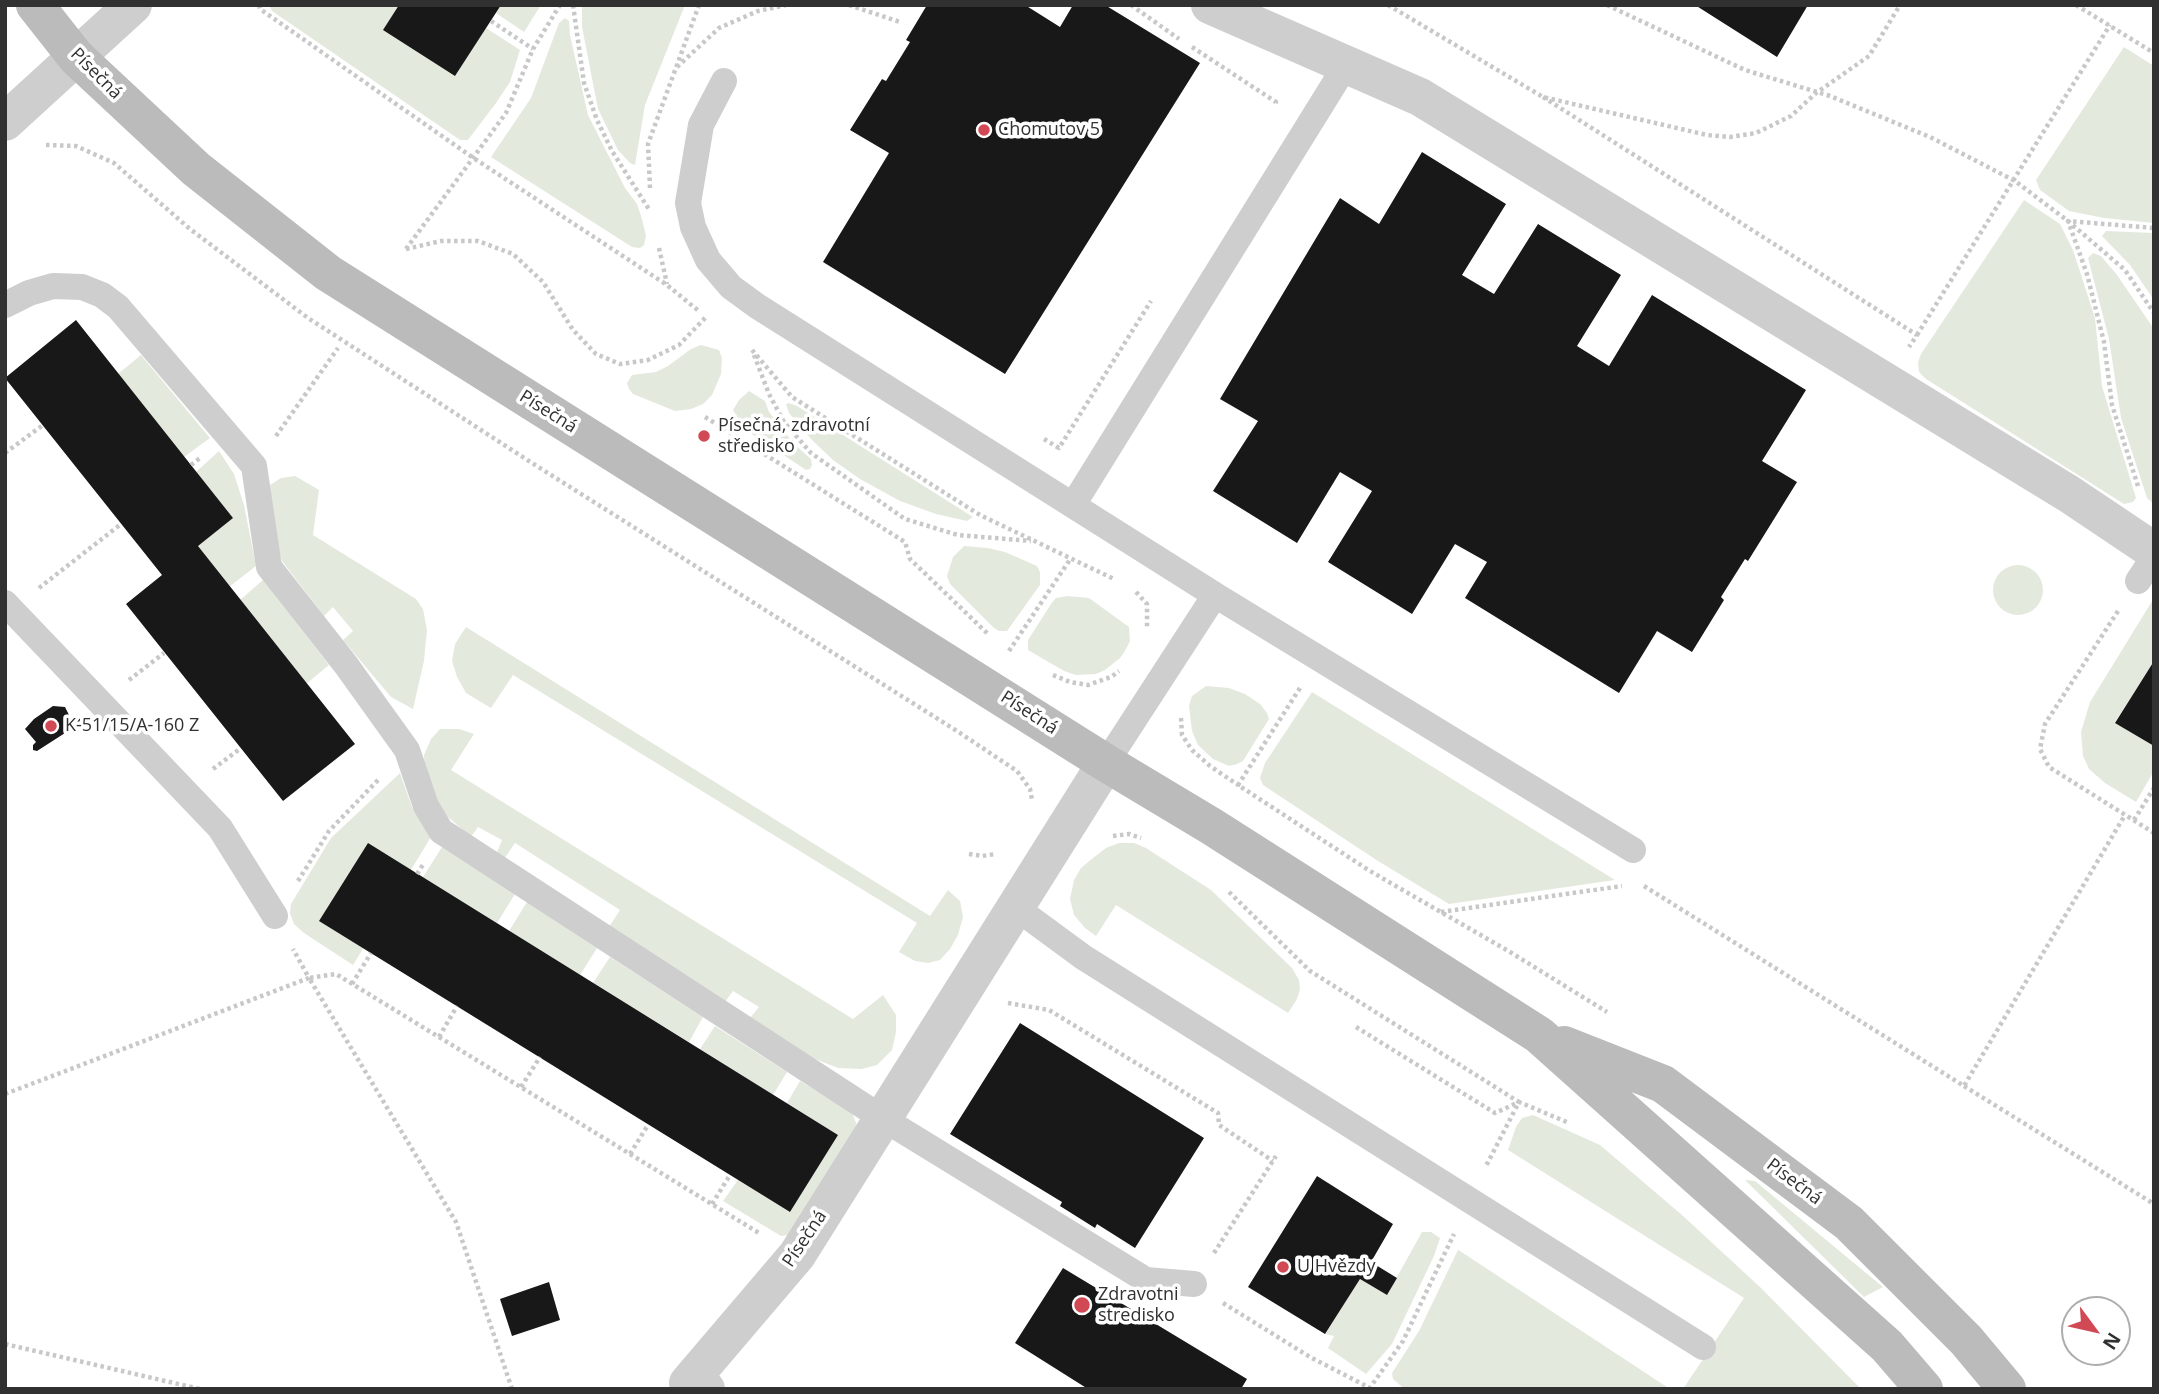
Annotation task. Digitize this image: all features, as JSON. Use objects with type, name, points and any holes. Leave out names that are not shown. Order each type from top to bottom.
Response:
[{"type":"street","name":"Písečná","points":[[34,5],[76,57],[196,169],[328,273],[1223,833],[1539,1035],[1887,1346],[1924,1389]]},
{"type":"street","points":[[5,122],[133,5]]},
{"type":"street","points":[[1210,5],[1420,97],[2069,494],[2144,556]]},
{"type":"street","name":"Písečná","points":[[697,1386],[797,1255],[1106,762]]},
{"type":"street","name":"Písečná","points":[[1539,1035],[1662,1084],[1849,1223],[1966,1340],[2007,1389]]},
{"type":"lane","points":[[1073,505],[1346,65]]},
{"type":"lane","points":[[724,81],[701,125],[688,203],[693,227],[708,260],[731,287],[1214,595],[1633,850]]},
{"type":"lane","points":[[5,305],[29,293],[53,286],[82,288],[102,295],[118,307],[254,466],[269,567],[346,665],[407,750],[426,806],[441,831],[882,1118],[1146,1280],[1194,1284]]},
{"type":"lane","points":[[1106,762],[1214,595]]},
{"type":"lane","points":[[8,606],[220,828],[275,916]]},
{"type":"lane","points":[[1015,907],[1083,957],[1703,1347]]},
{"type":"path","points":[[259,5],[260,9],[472,157]]},
{"type":"path","points":[[560,5],[533,49],[506,113],[406,249],[441,241],[478,241],[513,254],[543,282],[573,330],[596,354],[620,364],[648,360],[678,345],[706,317]]},
{"type":"path","points":[[573,5],[584,83],[597,120],[612,151],[651,213]]},
{"type":"path","points":[[676,67],[719,29],[758,11],[786,5]]},
{"type":"path","points":[[849,5],[900,22]]},
{"type":"path","points":[[1131,5],[1276,102],[1269,114]]},
{"type":"path","points":[[1388,5],[1543,97],[1707,135],[1730,137],[1756,133],[1791,116],[1816,93],[1869,56],[1900,5]]},
{"type":"path","points":[[1607,5],[1745,70],[1830,96],[1930,137],[2015,181],[2068,221],[2125,270],[2154,313]]},
{"type":"path","points":[[2076,5],[2154,53]]},
{"type":"path","points":[[491,21],[533,49]]},
{"type":"path","points":[[1917,335],[2110,25]]},
{"type":"path","points":[[39,147],[51,144],[76,146],[114,163],[190,229],[308,318],[1017,771],[1030,789],[1033,804]]},
{"type":"path","points":[[2068,221],[2087,274],[2104,342],[2112,405],[2147,514],[2144,556],[2045,724],[2040,748],[2049,767],[2154,833]]},
{"type":"path","points":[[2068,221],[2154,228]]},
{"type":"path","points":[[1035,434],[1059,448],[1153,298]]},
{"type":"path","points":[[254,466],[338,348]]},
{"type":"path","points":[[751,349],[769,394],[784,422],[811,453],[905,519],[958,535],[1036,541]]},
{"type":"path","points":[[705,417],[905,542],[910,559],[988,635],[1021,655]]},
{"type":"path","points":[[5,453],[43,425]]},
{"type":"path","points":[[8,606],[121,524]]},
{"type":"path","points":[[957,731],[1071,558]]},
{"type":"path","points":[[1042,668],[1070,682],[1088,685],[1111,677],[1126,662]]},
{"type":"path","points":[[407,750],[329,831],[275,916],[456,1222],[512,1389]]},
{"type":"path","points":[[2134,820],[2154,788]]},
{"type":"path","points":[[2036,964],[2125,815]]},
{"type":"path","points":[[1109,837],[1129,834],[1150,841]]},
{"type":"path","points":[[969,854],[982,856],[1003,851]]},
{"type":"path","points":[[1008,1003],[1049,1010],[1218,1113],[1219,1125],[1274,1158],[1194,1284],[1310,1357],[1369,1388],[1403,1341],[1469,1200],[1520,1102],[1310,971],[1220,884]]},
{"type":"path","points":[[1441,912],[1627,886]]},
{"type":"path","points":[[352,984],[371,953]]},
{"type":"path","points":[[5,1094],[310,978],[336,974],[797,1255]]},
{"type":"path","points":[[439,1037],[457,1006]]},
{"type":"path","points":[[1356,1027],[1495,1113]]},
{"type":"path","points":[[521,1087],[540,1057]]},
{"type":"path","points":[[1964,1086],[2154,1204]]},
{"type":"path","points":[[630,1154],[648,1125]]},
{"type":"path","points":[[712,1204],[730,1175]]},
{"type":"path","points":[[5,1344],[200,1389]]},
{"type":"shaded area","points":[[269,5],[399,5],[455,76],[486,28],[520,50],[510,82],[496,103],[468,140],[460,140],[272,11]]},
{"type":"shaded area","points":[[501,5],[541,5],[524,32],[496,13]]},
{"type":"shaded area","points":[[582,5],[685,5],[645,105],[635,165],[618,150],[598,109],[582,27]]},
{"type":"shaded area","points":[[565,18],[569,21],[588,115],[625,188],[637,204],[642,219],[646,236],[644,245],[640,248],[632,247],[491,157],[531,98],[559,23]]},
{"type":"shaded area","points":[[2124,47],[2154,66],[2154,223],[2069,211],[2040,190],[2036,180]]},
{"type":"shaded area","points":[[2024,200],[2060,224],[2073,250],[2095,318],[2102,386],[2136,498],[2133,502],[2124,504],[1919,372],[1921,354]]},
{"type":"shaded area","points":[[2106,231],[2154,233],[2154,300],[2130,265],[2102,236]]},
{"type":"shaded area","points":[[2093,253],[2101,256],[2117,275],[2154,329],[2154,504],[2147,498],[2121,418],[2109,339],[2088,258]]},
{"type":"shaded area","points":[[701,345],[719,350],[722,358],[721,374],[712,395],[703,404],[675,411],[633,394],[629,389],[627,383],[632,375],[656,372]]},
{"type":"shaded area","points":[[141,355],[210,438],[184,457],[118,374]]},
{"type":"shaded area","points":[[749,391],[765,401],[769,412],[794,444],[811,459],[810,469],[806,470],[743,428],[733,410]]},
{"type":"shaded area","points":[[789,403],[973,517],[967,521],[936,514],[900,501],[860,479],[833,460],[812,440],[789,413],[786,404]]},
{"type":"shaded area","points":[[219,451],[234,474],[244,505],[256,566],[229,587],[198,546],[196,472]]},
{"type":"shaded area","points":[[295,476],[319,490],[313,535],[416,599],[423,609],[427,630],[424,661],[413,709],[391,697],[343,640],[353,631],[333,607],[324,616],[282,561],[275,538],[270,485],[281,478]]},
{"type":"shaded area","points":[[964,546],[1005,552],[1037,566],[1040,585],[1007,631],[994,628],[950,584],[947,576],[953,557]]},
{"type":"shaded area","points":[[2018,565],[2036,572],[2043,590],[2036,608],[2018,615],[2000,608],[1993,590],[2000,572]]},
{"type":"shaded area","points":[[263,580],[329,665],[306,684],[240,600]]},
{"type":"shaded area","points":[[1056,598],[1089,598],[1129,627],[1130,641],[1125,651],[1105,670],[1096,674],[1076,675],[1064,671],[1028,650],[1028,640],[1051,604]]},
{"type":"shaded area","points":[[2154,598],[2154,661],[2115,722],[2154,746],[2154,771],[2136,802],[2105,783],[2089,769],[2083,756],[2081,732],[2090,702]]},
{"type":"shaded area","points":[[466,627],[930,916],[948,890],[960,901],[963,917],[958,935],[950,949],[940,960],[928,963],[915,961],[899,952],[917,923],[513,675],[491,708],[466,693],[452,661],[455,644]]},
{"type":"shaded area","points":[[1206,686],[1229,688],[1245,694],[1260,704],[1267,713],[1269,719],[1243,761],[1237,764],[1229,766],[1213,759],[1198,745],[1192,731],[1189,706],[1192,696]]},
{"type":"shaded area","points":[[1312,692],[1615,880],[1449,904],[1378,861],[1263,785],[1260,778],[1265,763]]},
{"type":"shaded area","points":[[440,729],[459,729],[474,734],[451,770],[853,1019],[883,995],[896,1015],[892,1050],[877,1065],[862,1069],[838,1068],[805,1055],[750,1018],[759,1007],[733,991],[725,1002],[609,927],[620,910],[515,843],[504,859],[496,855],[502,840],[478,827],[471,837],[448,817],[433,798],[425,777],[424,755],[431,739]]},
{"type":"shaded area","points":[[400,773],[412,807],[431,837],[353,965],[294,924],[290,913],[291,904],[331,838]]},
{"type":"shaded area","points":[[1119,843],[1134,843],[1146,848],[1211,890],[1292,968],[1299,980],[1300,989],[1288,1013],[1116,905],[1096,936],[1085,928],[1074,915],[1070,899],[1074,880],[1081,868],[1093,858],[1106,848]]},
{"type":"shaded area","points":[[442,847],[515,894],[497,923],[423,877]]},
{"type":"shaded area","points":[[527,902],[597,948],[580,975],[509,931]]},
{"type":"shaded area","points":[[610,957],[703,1017],[689,1042],[593,983]]},
{"type":"shaded area","points":[[715,1026],[787,1072],[773,1095],[700,1049]]},
{"type":"shaded area","points":[[800,1081],[852,1112],[856,1123],[855,1135],[788,1235],[781,1236],[723,1201],[738,1180],[790,1212],[838,1135],[787,1103]]},
{"type":"shaded area","points":[[1533,1115],[1600,1145],[1760,1287],[1861,1389],[1683,1389],[1744,1298],[1508,1150],[1522,1118]]},
{"type":"shaded area","points":[[1745,1180],[1755,1181],[1883,1287],[1864,1297]]},
{"type":"shaded area","points":[[1422,1232],[1431,1232],[1440,1238],[1434,1256],[1392,1344],[1366,1374],[1328,1348],[1334,1336],[1325,1334],[1360,1279],[1387,1295]]},
{"type":"shaded area","points":[[1458,1250],[1670,1389],[1406,1389],[1401,1386],[1393,1379],[1392,1373],[1419,1331]]},
{"type":"building","points":[[399,5],[501,5],[455,76],[383,30]]},
{"type":"building","points":[[927,5],[1025,5],[1060,27],[1073,5],[1105,5],[1200,63],[1005,374],[823,262],[889,153],[850,130],[882,79],[886,81],[910,42],[906,40]]},
{"type":"building","points":[[1695,5],[1808,5],[1777,57]]},
{"type":"building","points":[[1422,152],[1506,204],[1462,275],[1494,294],[1538,224],[1621,275],[1577,346],[1609,366],[1652,295],[1806,390],[1762,461],[1797,482],[1748,561],[1745,559],[1721,597],[1724,600],[1692,652],[1657,631],[1619,693],[1465,598],[1487,562],[1455,544],[1412,614],[1328,562],[1372,491],[1340,472],[1297,543],[1213,491],[1258,421],[1220,399],[1340,198],[1379,224]]},
{"type":"building","points":[[76,320],[233,518],[198,546],[355,744],[283,801],[126,604],[162,575],[5,378]]},
{"type":"building","points":[[2154,661],[2154,746],[2115,723]]},
{"type":"building","name":"K-51/15/A-160 Z","points":[[53,706],[65,707],[71,719],[80,719],[79,724],[37,751],[33,750],[36,742],[25,729]]},
{"type":"building","points":[[368,843],[838,1135],[790,1212],[319,921]]},
{"type":"building","points":[[1020,1023],[1204,1138],[1135,1248],[1097,1224],[1095,1228],[1060,1206],[1062,1202],[950,1134]]},
{"type":"building","points":[[1317,1176],[1393,1224],[1371,1262],[1397,1278],[1387,1295],[1360,1279],[1325,1334],[1248,1287]]},
{"type":"building","name":"Zdravotni stredisko","points":[[1063,1268],[1247,1379],[1241,1389],[1088,1389],[1015,1343]]},
{"type":"building","points":[[549,1282],[560,1320],[512,1336],[500,1299]]},
{"type":"place","name":"Chomutov 5","points":[[984,130]]},
{"type":"place","name":"Písečná, zdravotní středisko","points":[[704,436]]},
{"type":"place","name":"K-51/15/A-160 Z","points":[[51,726]]},
{"type":"place","name":"U Hvězdy","points":[[1283,1267]]},
{"type":"place","name":"Zdravotni stredisko","points":[[1082,1305]]}]
